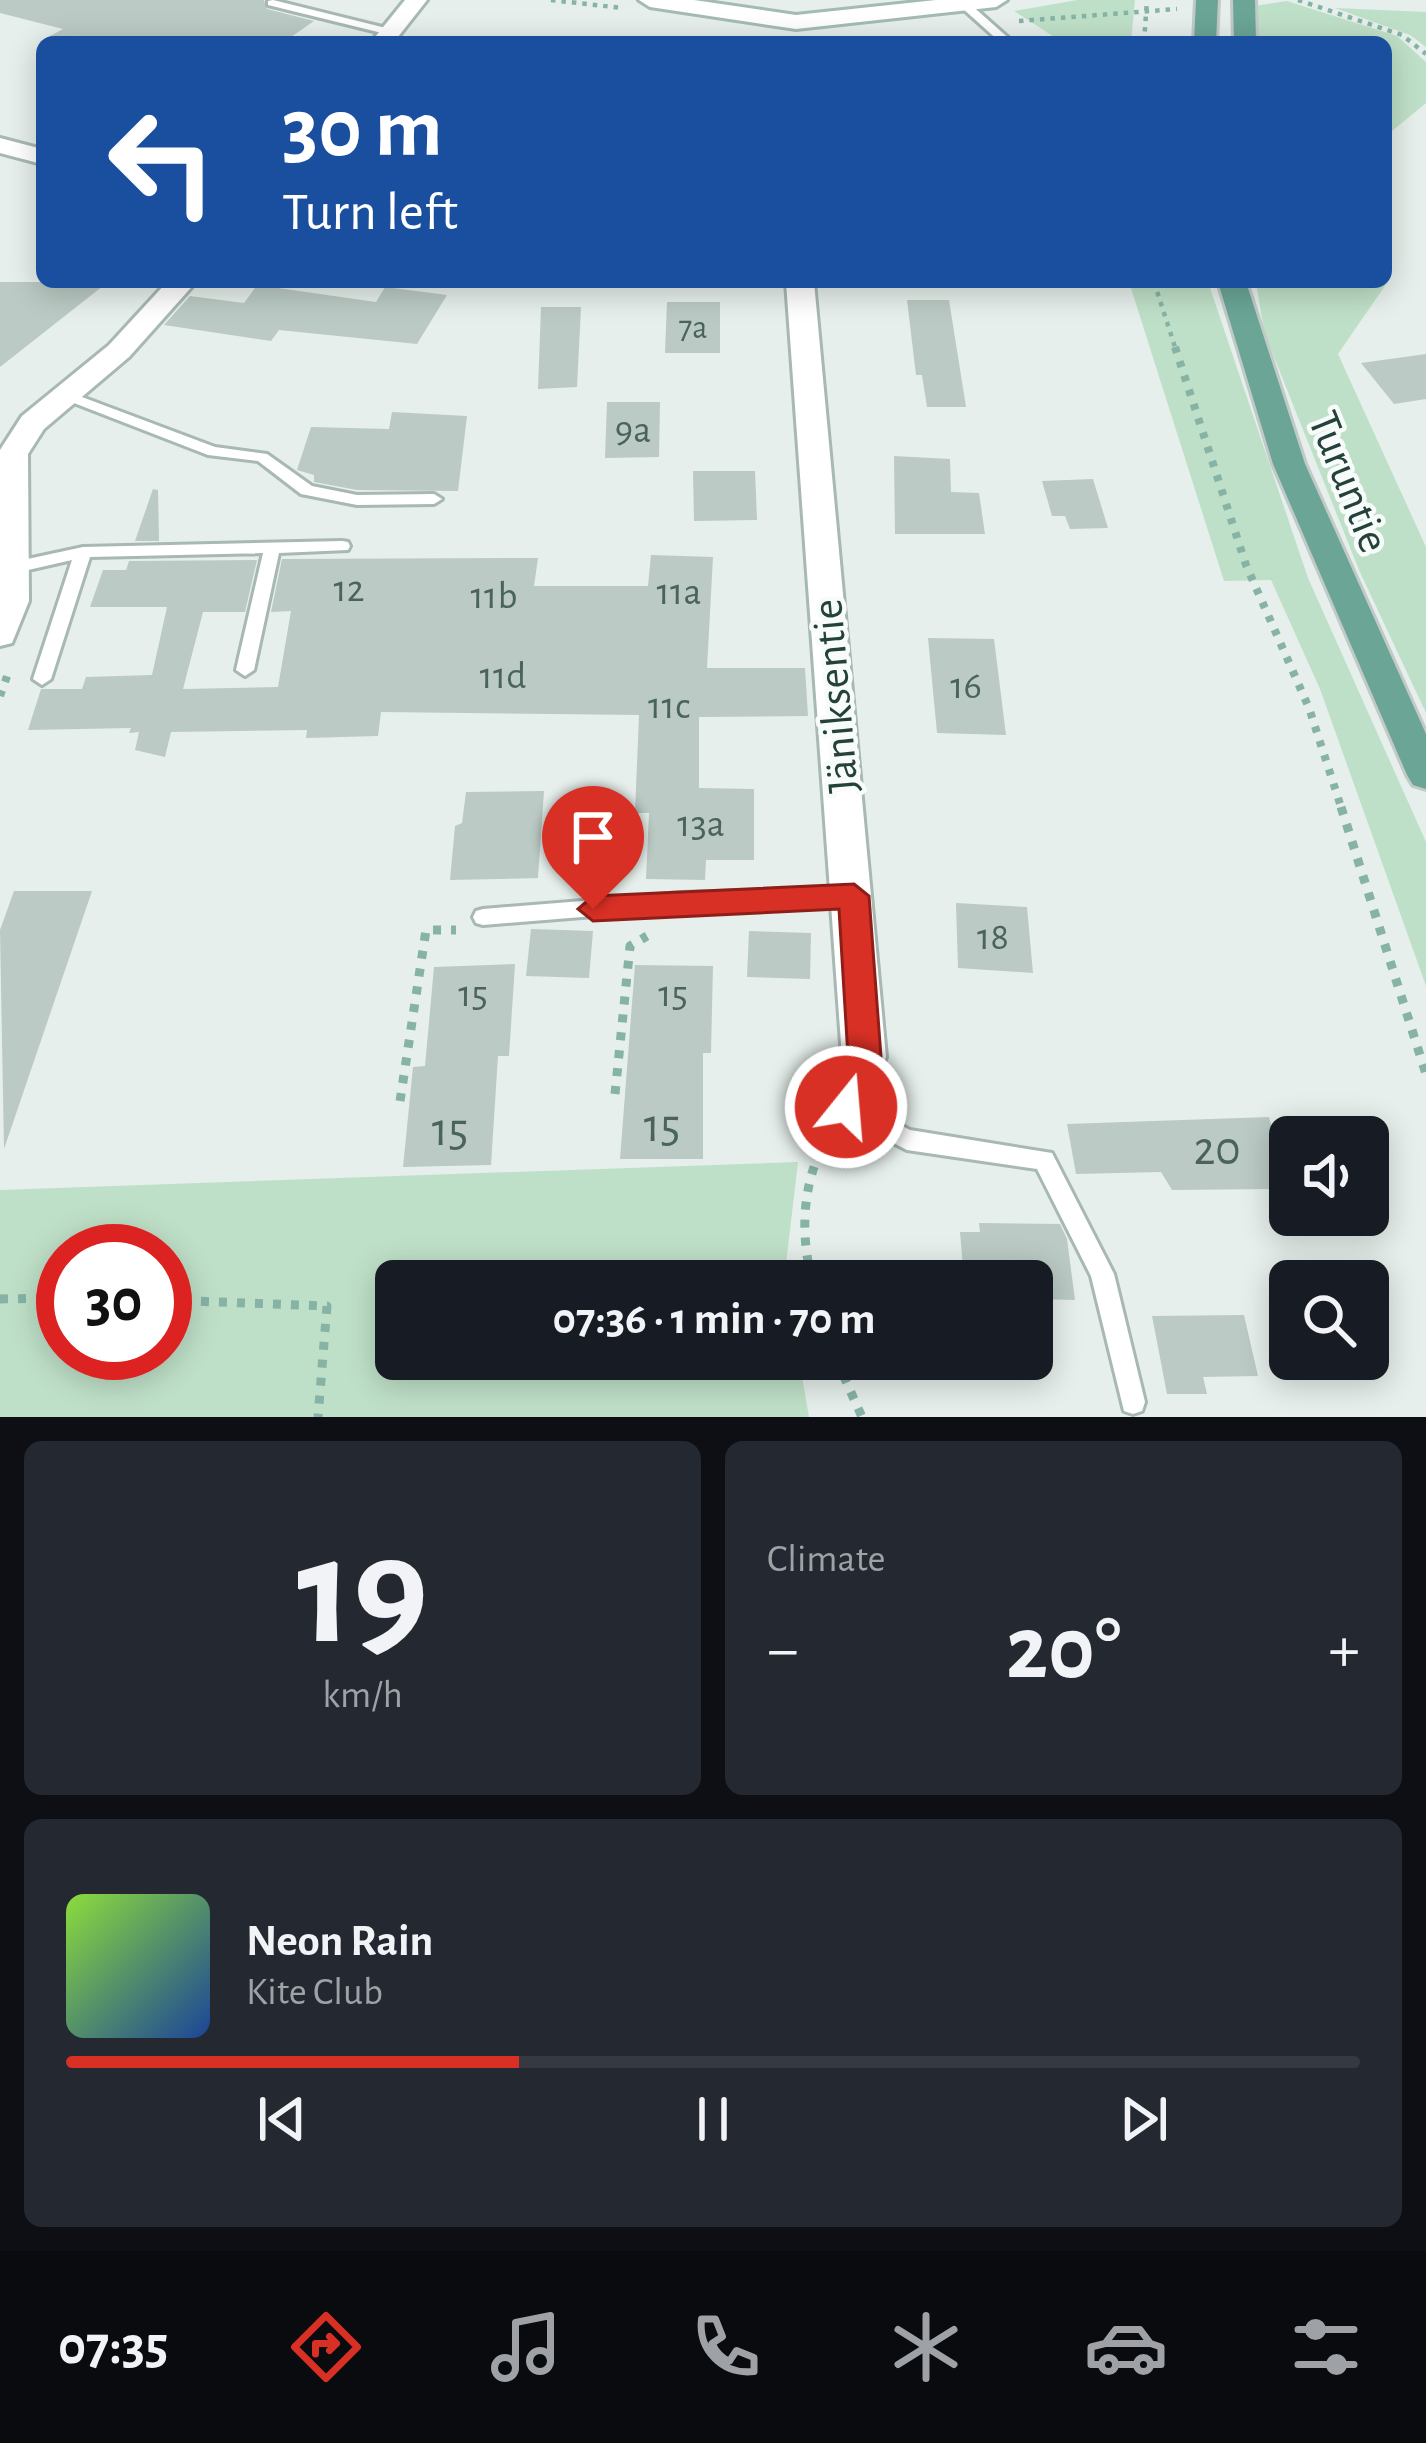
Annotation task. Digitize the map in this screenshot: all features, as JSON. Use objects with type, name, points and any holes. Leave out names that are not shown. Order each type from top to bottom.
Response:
[{"type":"main road","points":[[1205,36],[1207,0]]},
{"type":"main road","points":[[1244,0],[1245,36]]},
{"type":"main road","name":"Turuntie","points":[[1234,288],[1289,464],[1426,775]]},
{"type":"street","points":[[387,36],[416,0]]},
{"type":"street","points":[[650,0],[730,16],[796,22],[996,0]]},
{"type":"street","points":[[0,145],[36,156]]},
{"type":"street","points":[[8,644],[15,567],[7,460],[33,423],[119,351],[177,288]]},
{"type":"street","name":"Jäniksentie","points":[[801,288],[865,1057],[846,1107]]},
{"type":"lane","points":[[272,3],[383,36]]},
{"type":"lane","points":[[965,5],[1000,36]]},
{"type":"lane","points":[[66,395],[213,452],[262,457],[307,490],[357,500],[434,499]]},
{"type":"lane","points":[[15,567],[83,552],[343,546]]},
{"type":"lane","points":[[245,670],[272,548]]},
{"type":"lane","points":[[42,679],[83,552]]},
{"type":"lane","points":[[483,917],[681,901],[854,896]]},
{"type":"lane","points":[[846,1107],[907,1140],[1044,1160],[1102,1274],[1132,1402]]},
{"type":"path","points":[[1144,36],[1147,0]]},
{"type":"path","points":[[1298,0],[1426,42]]},
{"type":"path","points":[[1417,42],[1426,54]]},
{"type":"path","points":[[1156,288],[1246,565],[1309,708],[1426,1074]]},
{"type":"path","points":[[0,696],[8,644]]},
{"type":"path","points":[[614,1094],[630,946],[645,936],[680,936],[681,901]]},
{"type":"path","points":[[400,1102],[426,931],[468,930],[483,917]]},
{"type":"path","points":[[806,1260],[808,1167],[846,1107]]},
{"type":"path","points":[[0,1299],[36,1298]]},
{"type":"path","points":[[192,1301],[327,1306],[318,1417]]},
{"type":"path","points":[[845,1380],[862,1417]]},
{"type":"green space","points":[[1077,0],[1135,0],[1132,36],[1053,36],[1014,11]]},
{"type":"green space","points":[[1287,1],[1397,36],[1426,62],[1426,103],[1392,131],[1392,36],[1255,36],[1254,6]]},
{"type":"green space","points":[[1335,8],[1426,12],[1426,47],[1410,35]]},
{"type":"green space","points":[[1131,288],[1210,288],[1308,578],[1426,842],[1426,986],[1320,689],[1271,580],[1224,581]]},
{"type":"green space","points":[[1257,288],[1383,288],[1338,354],[1426,547],[1426,713],[1359,570],[1264,332]]},
{"type":"green space","points":[[798,1162],[786,1260],[375,1260],[375,1380],[803,1380],[809,1417],[0,1417],[0,1190]]},
{"type":"building","points":[[0,0],[264,0],[267,9],[314,21],[293,36],[50,36],[63,29],[0,13]]},
{"type":"building","points":[[0,282],[36,282],[36,288],[100,288],[0,367]]},
{"type":"building","points":[[255,288],[376,302],[384,288],[447,295],[417,344],[279,330],[271,341],[164,325],[190,296],[244,303]]},
{"type":"building","points":[[907,300],[949,300],[966,407],[927,407],[922,375],[916,375]]},
{"type":"building","points":[[667,302],[720,302],[720,353],[665,353]]},
{"type":"building","points":[[541,307],[581,307],[577,387],[538,389]]},
{"type":"building","points":[[1426,354],[1426,399],[1394,404],[1361,363]]},
{"type":"building","points":[[607,402],[660,402],[659,457],[605,458]]},
{"type":"building","points":[[392,412],[467,416],[458,491],[357,490],[314,482],[314,475],[297,470],[311,427],[389,429]]},
{"type":"building","points":[[894,456],[950,459],[951,492],[979,493],[985,534],[895,534]]},
{"type":"building","points":[[693,471],[755,471],[757,520],[694,521]]},
{"type":"building","points":[[1093,479],[1108,528],[1070,529],[1065,516],[1052,516],[1042,481]]},
{"type":"building","points":[[153,489],[158,490],[159,541],[135,541]]},
{"type":"building","points":[[651,555],[713,557],[707,668],[805,668],[808,716],[699,717],[699,788],[754,789],[754,860],[706,860],[705,880],[646,879],[649,813],[635,813],[639,715],[381,712],[378,736],[306,738],[307,730],[171,732],[165,757],[135,750],[139,732],[129,733],[131,728],[28,730],[41,689],[82,689],[86,677],[152,675],[167,607],[90,607],[103,570],[126,570],[129,561],[257,560],[245,612],[203,612],[183,689],[278,687],[291,611],[271,612],[282,559],[538,558],[534,586],[648,586]]},
{"type":"building","points":[[928,638],[994,639],[1006,735],[937,733]]},
{"type":"building","points":[[544,791],[538,878],[450,880],[455,826],[462,823],[466,792]]},
{"type":"building","points":[[14,891],[92,891],[4,1149],[0,930]]},
{"type":"building","points":[[956,903],[1027,907],[1033,973],[958,968]]},
{"type":"building","points":[[531,929],[593,931],[589,978],[526,976]]},
{"type":"building","points":[[749,931],[811,933],[810,979],[747,977]]},
{"type":"building","points":[[515,964],[509,1056],[498,1056],[491,1165],[403,1167],[413,1067],[425,1066],[434,967]]},
{"type":"building","points":[[635,965],[713,966],[711,1053],[703,1053],[703,1159],[620,1159]]},
{"type":"building","points":[[1269,1117],[1269,1189],[1172,1190],[1161,1172],[1076,1174],[1067,1124]]},
{"type":"building","points":[[979,1223],[1060,1224],[1067,1239],[1075,1300],[1053,1299],[1053,1260],[962,1260],[960,1232],[980,1232]]},
{"type":"building","points":[[1244,1315],[1258,1376],[1203,1377],[1207,1394],[1167,1394],[1152,1316]]},
{"type":"route","points":[[593,909],[681,901],[854,896],[865,1057],[846,1107]]}]
